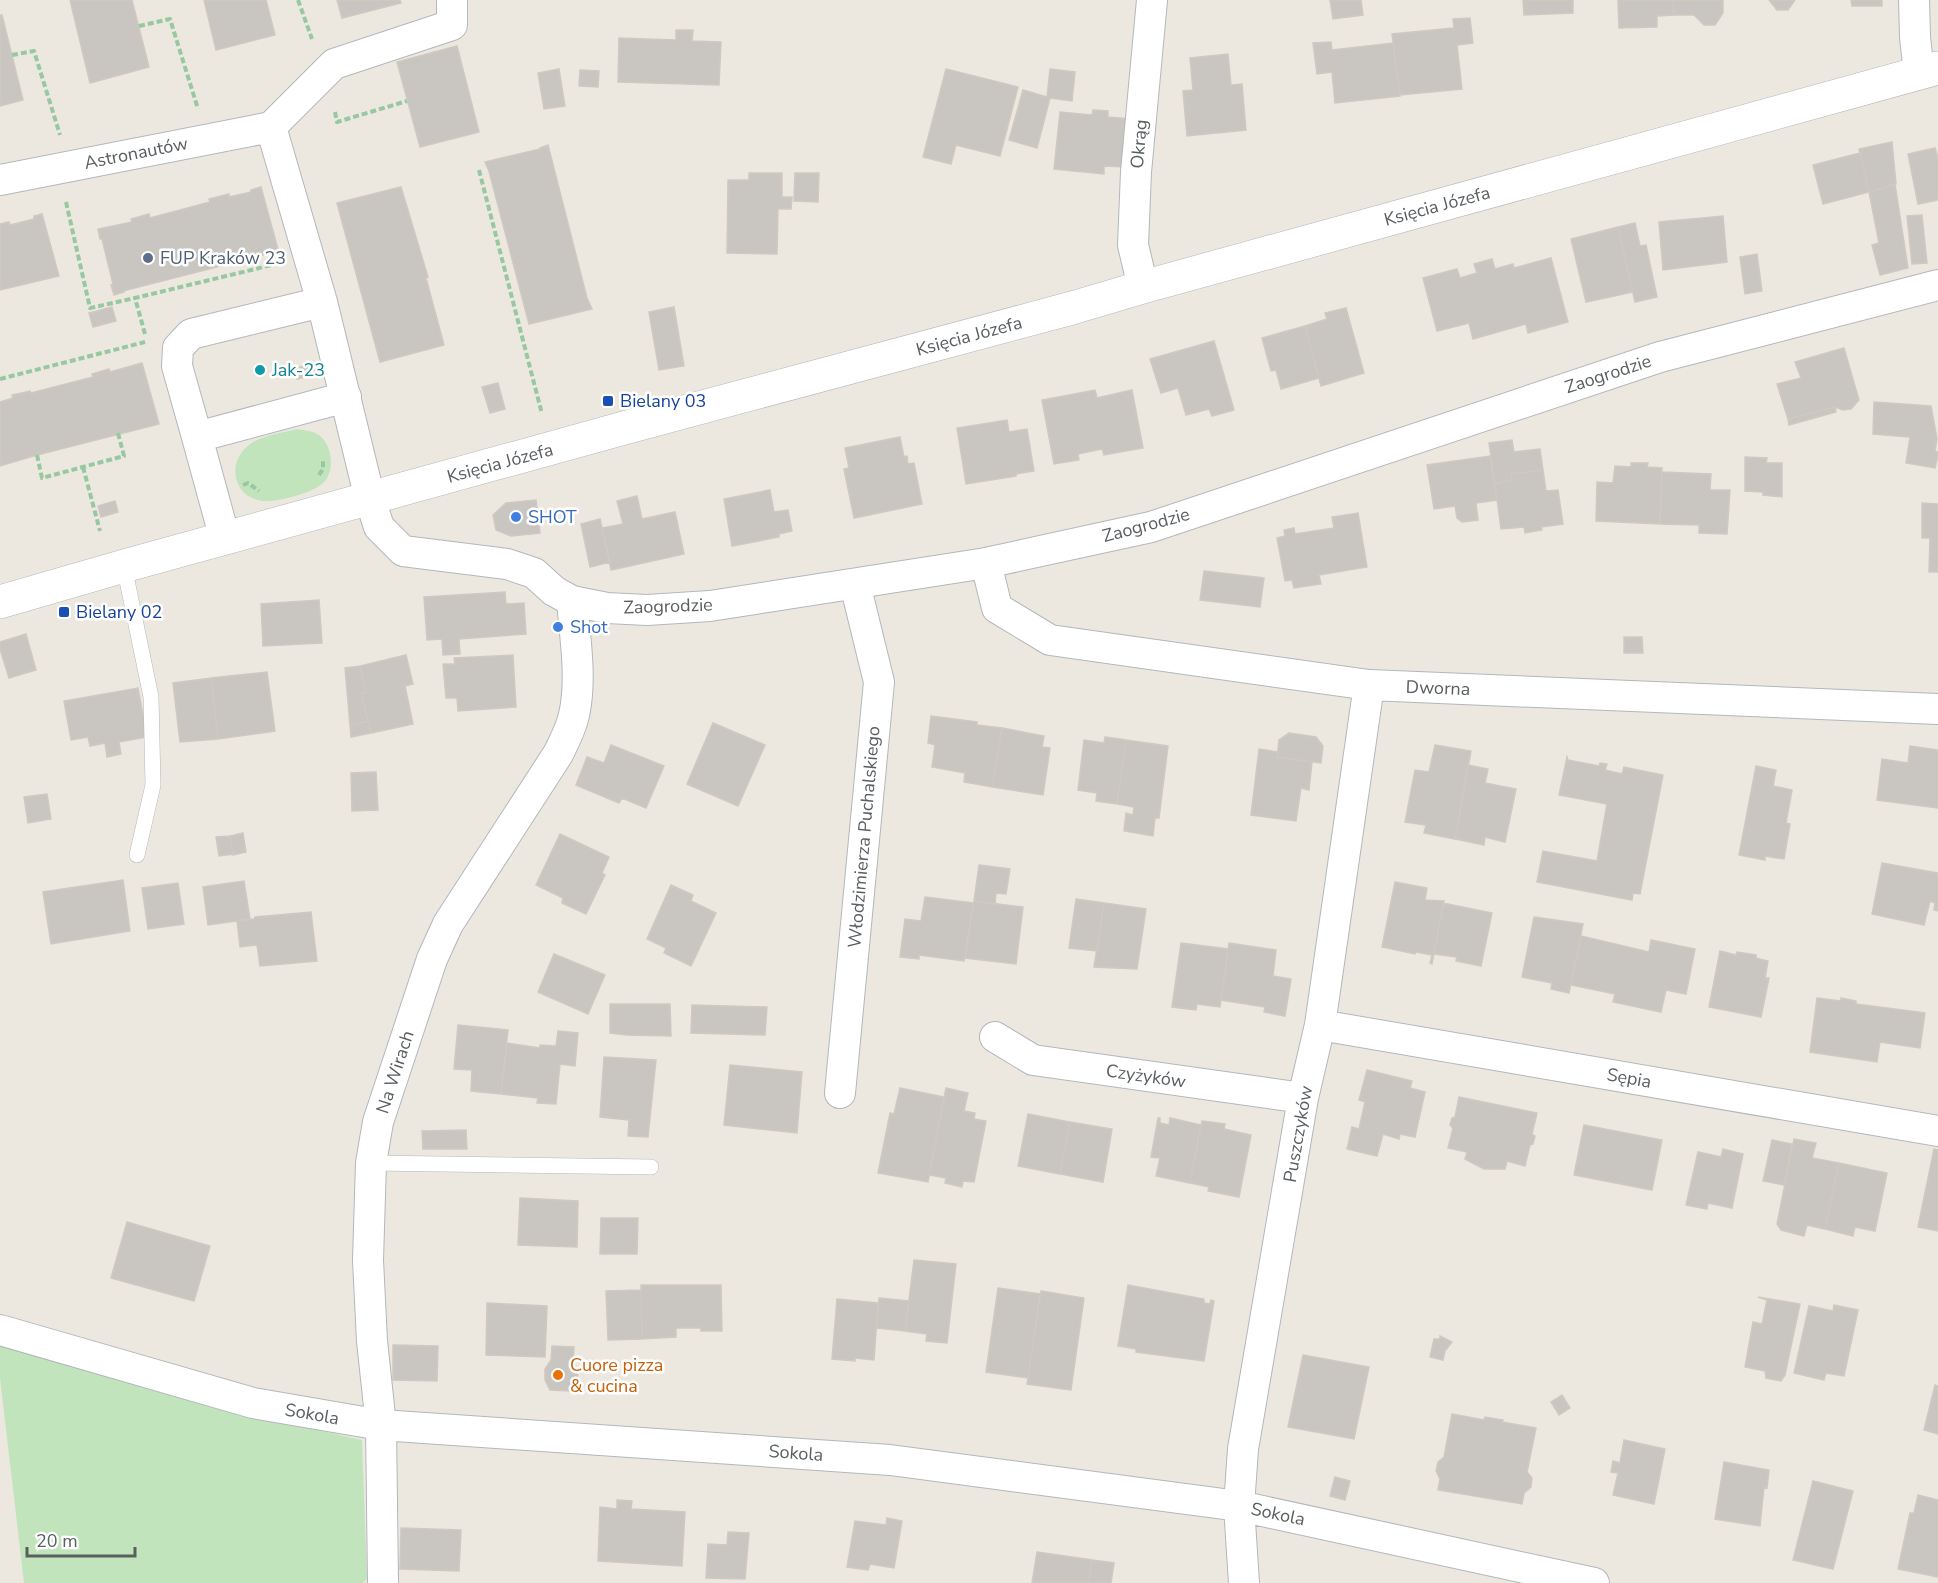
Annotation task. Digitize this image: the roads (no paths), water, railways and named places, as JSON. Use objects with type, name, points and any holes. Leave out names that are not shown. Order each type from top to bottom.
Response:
[{"type":"street","points":[[370,499],[322,302],[271,127],[334,64],[452,25],[452,0]]},
{"type":"street","name":"Okrąg","points":[[1143,286],[1133,245],[1136,172],[1152,0]]},
{"type":"street","points":[[1914,0],[1915,37],[1928,71]]},
{"type":"street","name":"Księcia Józefa","points":[[0,602],[1928,71]]},
{"type":"street","name":"Astronautów","points":[[0,180],[271,127]]},
{"type":"street","name":"Zaogrodzie","points":[[370,499],[379,527],[403,551],[507,564],[534,573],[554,591],[572,602],[607,608],[648,610],[710,606],[986,562],[1152,527],[1660,357],[1938,285]]},
{"type":"street","points":[[225,539],[177,366],[178,348],[191,334],[322,302]]},
{"type":"street","points":[[197,437],[346,397]]},
{"type":"street","name":"Dworna","points":[[986,562],[997,608],[1050,640],[1369,685],[1938,709]]},
{"type":"street","name":"Włodzimierza Puchalskiego","points":[[840,1093],[879,682],[855,584]]},
{"type":"street","name":"Na Wirach","points":[[383,1583],[381,1425],[372,1341],[368,1260],[371,1163],[378,1122],[432,959],[448,924],[558,754],[571,724],[577,697],[572,602]]},
{"type":"street","name":"Puszczyków","points":[[1244,1583],[1239,1506],[1242,1449],[1303,1098],[1320,1025],[1369,685]]},
{"type":"street","name":"Sępia","points":[[1320,1025],[1938,1131]]},
{"type":"street","name":"Czyżyków","points":[[994,1037],[1034,1060],[1303,1098]]},
{"type":"street","name":"Sokola","points":[[0,1330],[253,1403],[381,1425],[890,1460],[1239,1506],[1594,1583]]},
{"type":"lane","points":[[124,566],[151,697],[153,785],[136,855]]},
{"type":"lane","points":[[371,1163],[651,1167]]},
{"type":"place","name":"FUP Kraków 23","points":[[148,258]]},
{"type":"place","name":"Jak-23","points":[[260,370]]},
{"type":"place","name":"Bielany 03","points":[[608,401]]},
{"type":"place","name":"SHOT","points":[[516,517]]},
{"type":"place","name":"Bielany 02","points":[[64,612]]},
{"type":"place","name":"Shot","points":[[558,627]]},
{"type":"place","name":"Cuore pizza & cucina","points":[[558,1375]]}]
